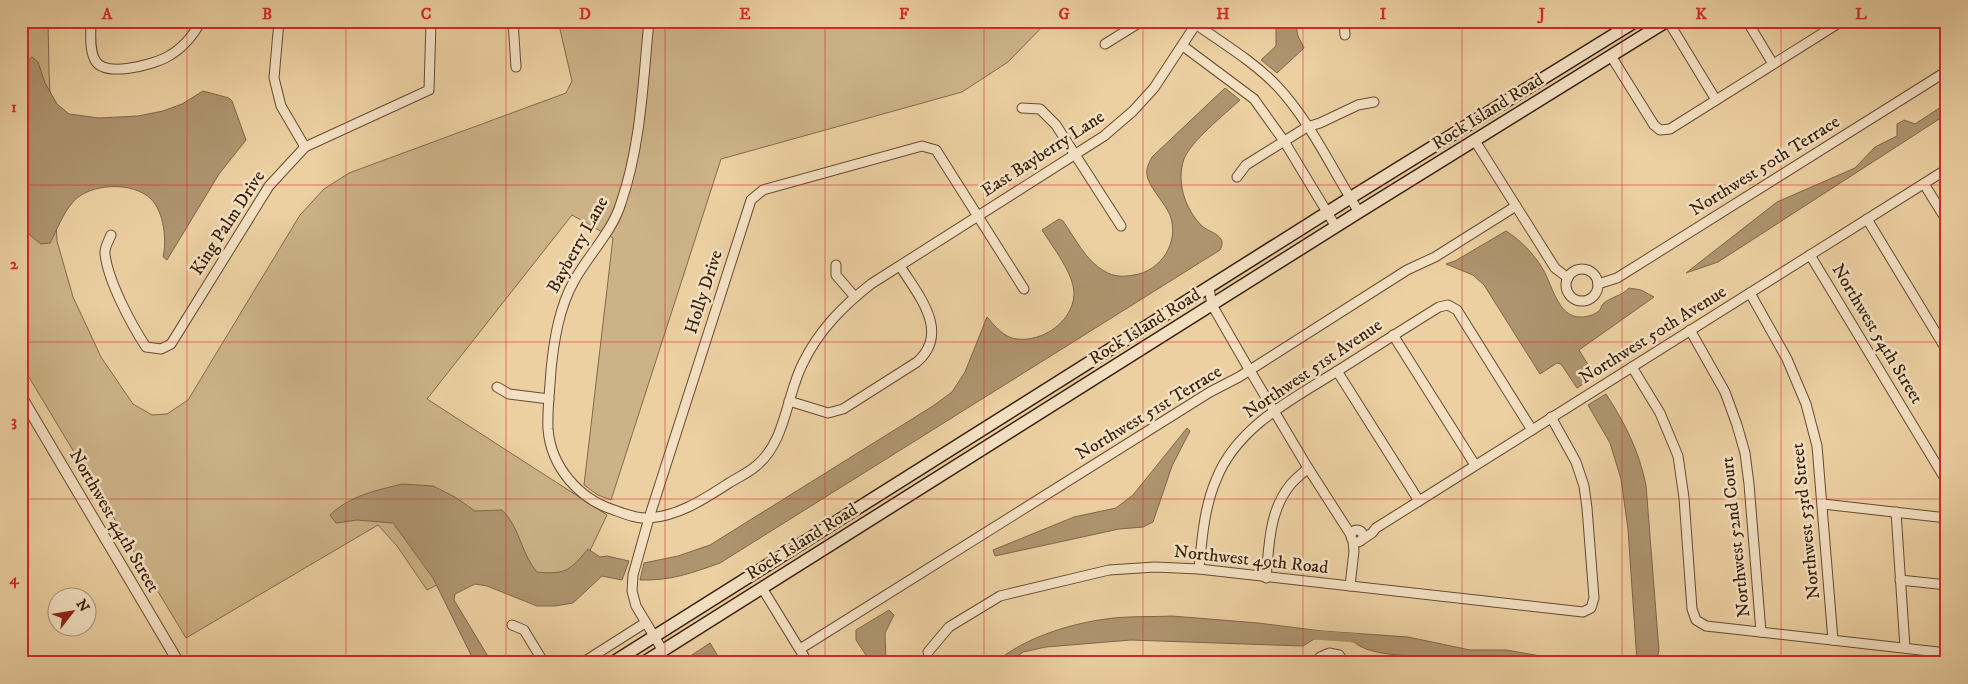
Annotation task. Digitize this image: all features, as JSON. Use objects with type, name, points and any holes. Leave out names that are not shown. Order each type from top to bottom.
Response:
[{"type":"main road","name":"Rock Island Road","points":[[612,663],[1350,198],[1636,21]]},
{"type":"main road","name":"Rock Island Road","points":[[642,663],[1359,212],[1667,21]]},
{"type":"street","points":[[91,21],[92,50],[95,61],[102,67],[112,70],[143,66],[167,57],[194,34],[201,21]]},
{"type":"street","points":[[279,21],[274,78],[281,106],[306,147]]},
{"type":"street","points":[[410,21],[445,21]]},
{"type":"street","points":[[513,21],[516,67]]},
{"type":"street","name":"Bayberry Lane","points":[[649,518],[636,517],[603,506],[583,495],[566,476],[554,456],[548,431],[553,355],[561,312],[574,281],[604,237],[621,205],[633,161],[650,21]]},
{"type":"street","points":[[1105,44],[1142,21]]},
{"type":"street","points":[[1186,21],[1198,23],[1258,69],[1292,103],[1359,212]]},
{"type":"street","points":[[1344,21],[1345,35]]},
{"type":"street","points":[[1667,21],[1716,100]]},
{"type":"street","points":[[1747,21],[1773,64]]},
{"type":"street","points":[[1612,56],[1654,125],[1660,130],[1670,129],[1773,64],[1828,25],[1842,21]]},
{"type":"street","name":"King Palm Drive","points":[[111,235],[104,252],[113,282],[131,324],[146,347],[161,349],[171,344],[269,186],[306,147],[429,90],[431,22]]},
{"type":"street","name":"East Bayberry Lane","points":[[649,518],[693,506],[756,466],[771,450],[802,363],[823,330],[837,313],[855,297],[900,266],[1104,136],[1133,111],[1154,88],[1198,23]]},
{"type":"street","points":[[1183,46],[1254,99],[1284,141],[1336,227]]},
{"type":"street","name":"Northwest 50th Terrace","points":[[1598,284],[1617,278],[1947,71]]},
{"type":"street","points":[[1237,177],[1246,165],[1307,127],[1320,123],[1358,104],[1374,102]]},
{"type":"street","points":[[1022,108],[1040,109],[1056,125],[1121,226]]},
{"type":"street","points":[[1475,140],[1555,268],[1568,278]]},
{"type":"street","name":"Holly Drive","points":[[663,650],[636,606],[632,591],[633,575],[649,518],[751,200],[763,190],[922,146],[936,150],[1024,289]]},
{"type":"street","name":"Northwest 50th Avenue","points":[[1357,537],[1376,528],[1947,169]]},
{"type":"street","points":[[1924,184],[1947,221]]},
{"type":"street","name":"Northwest 51st Terrace","points":[[800,649],[1202,397],[1250,370],[1407,270],[1435,257],[1516,206]]},
{"type":"street","points":[[1867,220],[1947,352]]},
{"type":"street","name":"Northwest 54th Street","points":[[1810,255],[1947,482]]},
{"type":"street","points":[[836,265],[836,275],[855,297]]},
{"type":"street","points":[[789,401],[828,413],[842,409],[917,362],[924,355],[931,343],[932,326],[928,311],[900,266]]},
{"type":"street","points":[[1583,269],[1592,272],[1598,284],[1597,290],[1591,298],[1581,301],[1576,300],[1568,293],[1566,288],[1568,278],[1574,271],[1583,269]]},
{"type":"street","points":[[1209,288],[1212,305],[1273,411],[1343,523],[1357,537],[1350,586]]},
{"type":"street","name":"Northwest 53rd Street","points":[[1750,293],[1788,359],[1806,404],[1818,446],[1833,640]]},
{"type":"street","name":"Northwest 51st Avenue","points":[[1199,569],[1206,510],[1216,479],[1228,456],[1247,433],[1273,411],[1439,307],[1448,305],[1457,310],[1532,430]]},
{"type":"street","name":"Northwest 52nd Court","points":[[1690,330],[1725,392],[1745,453],[1750,484],[1762,632]]},
{"type":"street","points":[[1393,335],[1476,465]]},
{"type":"street","points":[[1632,367],[1660,413],[1678,456],[1684,498],[1692,609],[1696,620],[1706,626],[1947,652]]},
{"type":"street","points":[[1337,371],[1419,500]]},
{"type":"street","points":[[496,387],[509,394],[549,399]]},
{"type":"street","name":"Northwest 44th Street","points":[[21,396],[179,663]]},
{"type":"street","name":"Northwest 49th Road","points":[[928,652],[949,627],[1000,596],[1109,570],[1156,566],[1199,569],[1583,612],[1591,608],[1594,598],[1588,508],[1584,486],[1576,462],[1551,418]]},
{"type":"street","points":[[1266,578],[1272,525],[1277,507],[1290,485],[1308,468]]},
{"type":"street","points":[[1823,504],[1947,518]]},
{"type":"street","points":[[1896,512],[1906,648]]},
{"type":"street","points":[[1900,580],[1947,585]]},
{"type":"street","points":[[762,588],[808,663]]},
{"type":"street","points":[[582,663],[646,622]]},
{"type":"street","points":[[512,625],[524,630],[544,663]]},
{"type":"street","points":[[1318,663],[1324,654],[1334,653],[1342,658],[1345,663]]},
{"type":"street","points":[[1053,663],[1232,663]]},
{"type":"shaded area","points":[[21,21],[48,21],[57,241],[73,297],[101,357],[133,404],[152,415],[167,414],[188,400],[300,215],[324,189],[349,173],[566,93],[572,81],[558,21],[1048,21],[1008,62],[962,92],[721,159],[611,500],[598,495],[584,485],[613,238],[572,215],[427,399],[607,515],[574,584],[456,575],[427,590],[397,546],[378,525],[186,638],[21,364]]},
{"type":"shaded area","points":[[1276,21],[1295,21],[1298,36],[1304,48],[1277,73],[1261,60],[1276,46]]},
{"type":"shaded area","points":[[32,57],[38,62],[45,83],[57,104],[69,114],[99,118],[138,116],[163,111],[182,104],[203,91],[229,98],[232,101],[246,140],[219,174],[167,260],[163,257],[165,243],[159,211],[151,199],[133,189],[123,187],[100,188],[80,196],[66,211],[50,243],[41,244],[21,228],[21,65]]},
{"type":"shaded area","points":[[1225,88],[1240,100],[1194,144],[1184,159],[1181,177],[1184,195],[1191,212],[1202,226],[1221,239],[1222,245],[1220,250],[720,563],[671,578],[640,580],[644,563],[678,556],[710,545],[933,406],[952,392],[965,372],[987,317],[1004,334],[1017,339],[1027,339],[1046,334],[1062,322],[1072,305],[1073,287],[1067,270],[1042,230],[1059,219],[1063,221],[1081,249],[1098,267],[1108,273],[1130,276],[1152,268],[1166,254],[1170,245],[1172,225],[1168,210],[1148,179],[1148,165],[1152,157]]},
{"type":"shaded area","points":[[1947,103],[1947,114],[1718,262],[1686,273],[1777,202],[1855,168],[1875,147],[1897,136],[1897,124],[1904,120],[1915,124]]},
{"type":"shaded area","points":[[1506,231],[1521,242],[1534,256],[1545,273],[1561,306],[1573,316],[1583,317],[1595,314],[1602,305],[1629,288],[1641,290],[1654,297],[1579,350],[1595,376],[1577,388],[1561,364],[1557,363],[1540,374],[1484,285],[1473,275],[1446,264],[1455,261]]},
{"type":"shaded area","points":[[1606,394],[1630,438],[1646,485],[1659,651],[1655,663],[1637,663],[1628,529],[1621,479],[1610,443],[1588,405]]},
{"type":"shaded area","points":[[1187,428],[1190,431],[1172,466],[1153,522],[1143,527],[1119,529],[995,556],[993,550],[1074,517],[1116,508],[1133,495]]},
{"type":"shaded area","points":[[402,484],[433,486],[455,497],[475,511],[502,510],[513,524],[527,557],[537,572],[555,573],[567,570],[588,549],[600,557],[607,556],[629,561],[622,580],[602,576],[573,603],[555,606],[537,606],[487,586],[475,584],[455,594],[454,600],[492,663],[475,663],[433,578],[393,523],[357,520],[336,523],[330,515],[355,498]]},
{"type":"shaded area","points":[[889,610],[894,615],[885,633],[886,663],[871,663],[856,640],[856,630]]},
{"type":"shaded area","points":[[1172,616],[1258,623],[1322,631],[1408,637],[1470,650],[1506,650],[1575,662],[1587,660],[1602,663],[1460,662],[1441,657],[1408,656],[1372,651],[1354,642],[1345,641],[1346,635],[1324,633],[1322,638],[1316,638],[1303,646],[1131,640],[1046,647],[1023,652],[1008,663],[995,663],[1035,638],[1067,627],[1114,618]]},
{"type":"shaded area","points":[[710,643],[722,663],[680,663]]},
{"type":"waterway","points":[[1313,635],[1357,638]]}]
